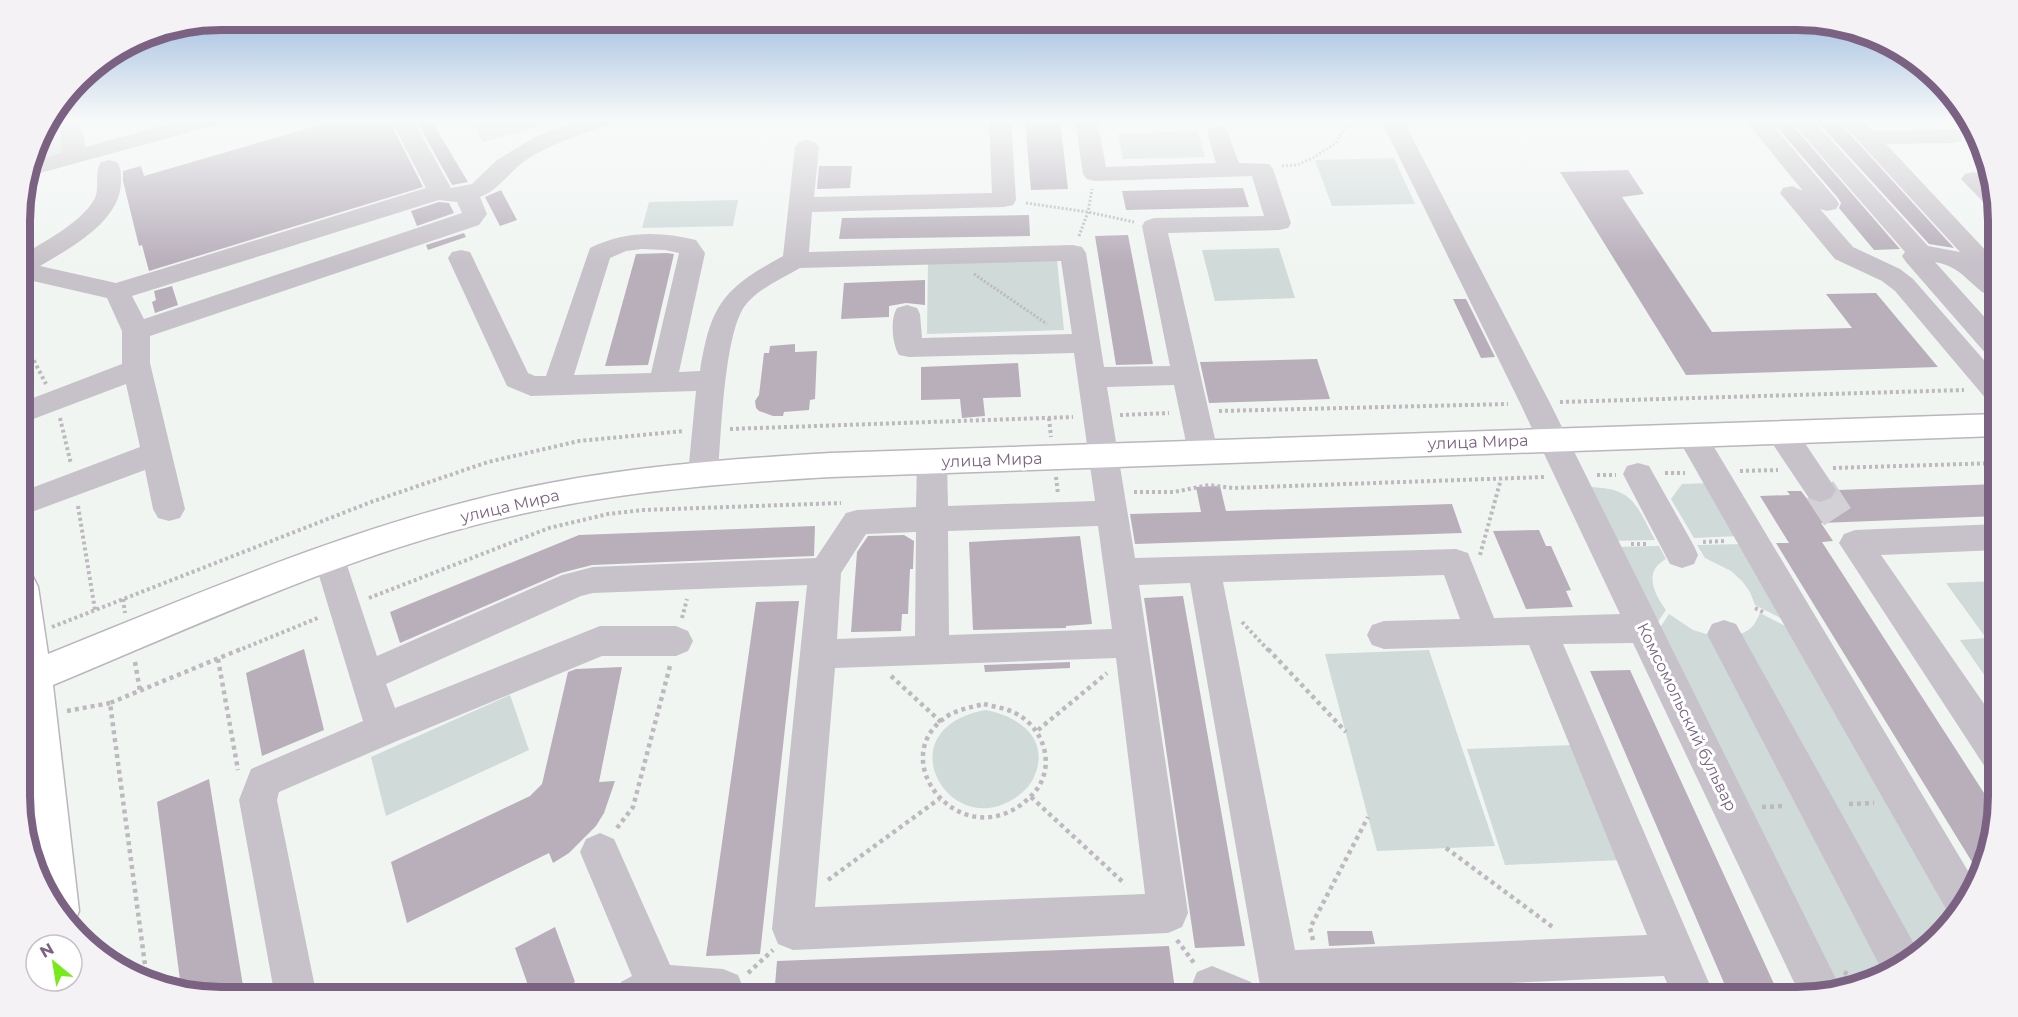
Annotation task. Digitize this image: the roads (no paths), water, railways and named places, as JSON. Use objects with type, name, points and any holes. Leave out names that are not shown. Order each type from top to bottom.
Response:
[{"type":"main road","name":"улица Мира","points":[[30,678],[330,559],[476,512],[611,485],[703,474],[831,465],[1988,425]]},
{"type":"main road","points":[[30,701],[55,890]]},
{"type":"street","points":[[30,262],[60,243],[100,209],[109,190],[109,167]]},
{"type":"street","points":[[427,167],[440,192]]},
{"type":"street","points":[[30,270],[117,292],[399,203],[440,192],[450,195],[466,194],[480,189],[502,167]]},
{"type":"street","points":[[795,260],[805,167]]},
{"type":"street","points":[[802,205],[1004,200],[1002,167]]},
{"type":"street","points":[[1094,167],[1095,174],[1261,169],[1279,223],[1154,226],[1203,452]]},
{"type":"street","name":"Комсомольский бульвар","points":[[1416,167],[1535,403],[1817,986]]},
{"type":"street","points":[[1797,167],[1867,250],[1880,255],[1946,255],[1974,267],[1988,288]]},
{"type":"street","points":[[1843,167],[1988,338]]},
{"type":"street","points":[[1895,167],[1976,253],[1974,267]]},
{"type":"street","points":[[1982,178],[1973,179],[1985,190]]},
{"type":"street","points":[[1792,193],[1844,252],[1891,275],[1904,285],[1988,382]]},
{"type":"street","points":[[136,331],[470,220],[476,214],[466,194]]},
{"type":"street","points":[[556,385],[599,254],[611,246],[627,243],[675,242],[687,246],[692,254],[663,382]]},
{"type":"street","points":[[703,474],[713,381],[725,320],[732,304],[743,292],[764,278],[795,260],[1073,253],[1105,456],[1113,513],[1132,654],[1168,913],[794,917],[825,571],[857,522],[1113,513]]},
{"type":"street","points":[[461,258],[517,379],[531,386],[713,381]]},
{"type":"street","points":[[117,292],[136,331],[138,369],[169,509]]},
{"type":"street","points":[[1956,302],[1988,300]]},
{"type":"street","points":[[907,314],[909,348],[1088,343]]},
{"type":"street","points":[[30,410],[138,369]]},
{"type":"street","points":[[1093,377],[1185,375]]},
{"type":"street","points":[[1781,432],[1820,490]]},
{"type":"street","points":[[1691,435],[1960,895]]},
{"type":"street","points":[[30,501],[157,453]]},
{"type":"street","points":[[932,462],[932,650]]},
{"type":"street","points":[[1638,474],[1682,555]]},
{"type":"street","points":[[1988,537],[1848,532],[1988,724]]},
{"type":"street","points":[[330,559],[384,729]]},
{"type":"street","points":[[1121,572],[1456,562],[1482,632]]},
{"type":"street","points":[[1204,570],[1294,980],[1676,955]]},
{"type":"street","points":[[366,677],[574,585],[593,580],[825,571]]},
{"type":"street","points":[[1384,635],[1643,627]]},
{"type":"street","points":[[1540,630],[1690,987]]},
{"type":"street","points":[[1724,634],[1898,958]]},
{"type":"street","points":[[294,987],[258,800],[264,781],[384,729],[600,641],[676,641]]},
{"type":"street","points":[[819,654],[932,650],[1132,654]]},
{"type":"street","points":[[600,852],[645,987]]},
{"type":"tunnel","points":[[1820,490],[1841,522]]}]
